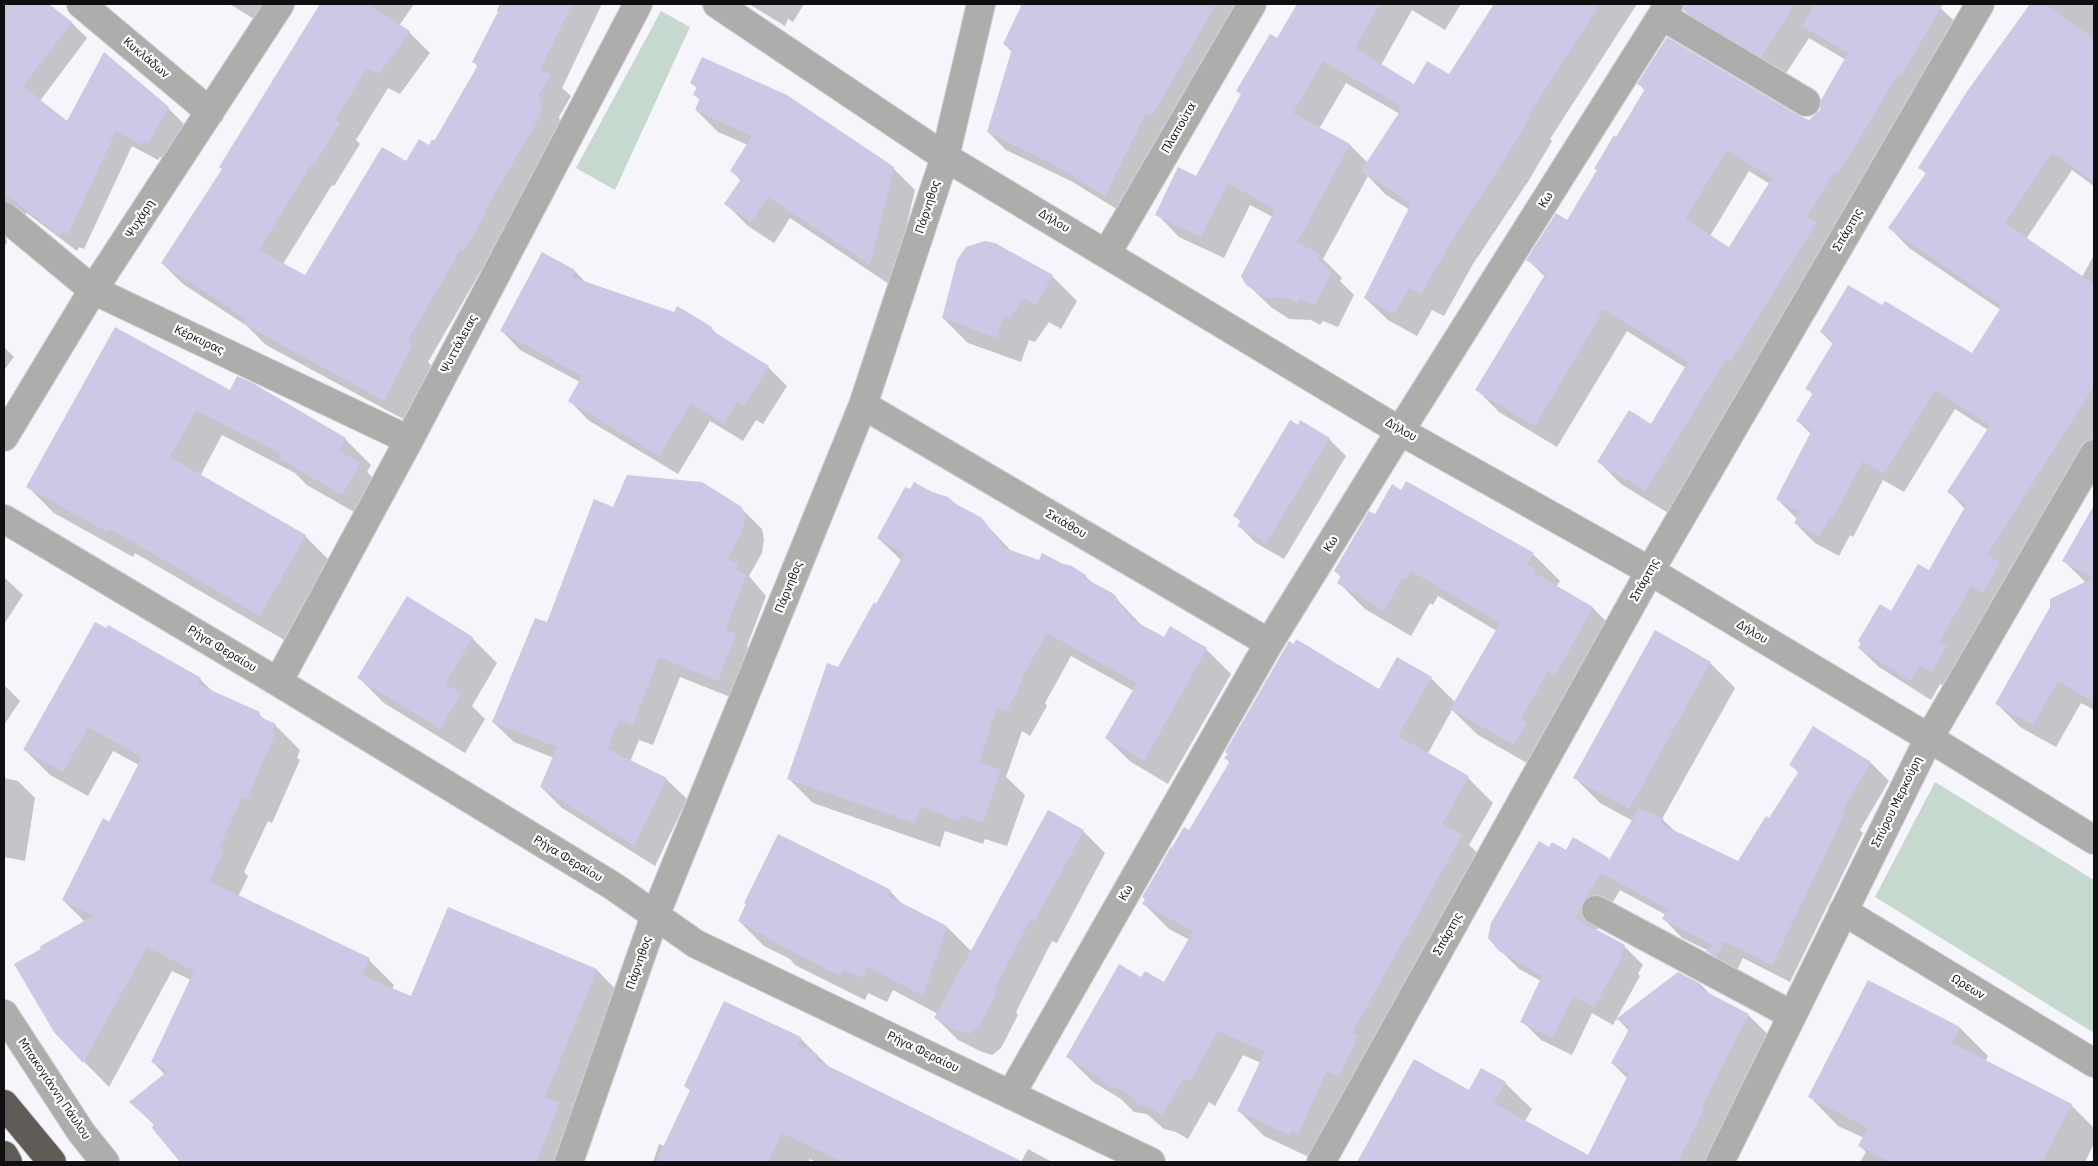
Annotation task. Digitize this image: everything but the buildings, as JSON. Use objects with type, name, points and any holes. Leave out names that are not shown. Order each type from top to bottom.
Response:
[{"type":"highway","points":[[4,1104],[52,1162]]},
{"type":"highway","points":[[4,1155],[8,1162]]},
{"type":"street","name":"Κυκλάδων","points":[[81,4],[210,112]]},
{"type":"street","name":"Ψυχάρη","points":[[4,437],[93,290],[280,4]]},
{"type":"street","name":"Ψυττάλειας","points":[[278,682],[409,440],[638,4]]},
{"type":"street","name":"Δήλου","points":[[717,4],[945,157],[1400,431],[1650,571],[1929,738],[2094,840]]},
{"type":"street","name":"Πάρνηθος","points":[[569,1162],[655,916],[862,405],[945,157],[982,4]]},
{"type":"street","name":"Πλαπούτα","points":[[1107,253],[1252,4]]},
{"type":"street","name":"Σπάρτης","points":[[1321,1162],[1650,571],[1980,4]]},
{"type":"street","points":[[1665,10],[1806,102]]},
{"type":"street","name":"Κω","points":[[1011,1094],[1270,643],[1400,431],[1665,10]]},
{"type":"street","name":"Κέρκυρας","points":[[4,216],[93,290],[409,440]]},
{"type":"street","name":"Σκιάθου","points":[[862,405],[1270,643]]},
{"type":"street","name":"Σπύρου Μερκούρη","points":[[1720,1162],[1929,738],[2094,454]]},
{"type":"street","name":"Ρήγα Φεραίου","points":[[4,519],[278,682],[613,886],[696,944],[1151,1162]]},
{"type":"street","points":[[1596,910],[1792,1015]]},
{"type":"street","name":"Ωρεων","points":[[1843,911],[2094,1063]]},
{"type":"street","name":"Μπακογιάννη Πάυλου","points":[[4,1014],[82,1132],[105,1162]]},
{"type":"green space","points":[[661,11],[690,27],[615,190],[576,168]]},
{"type":"green space","points":[[1935,782],[2094,880],[2094,1033],[1875,897]]}]
